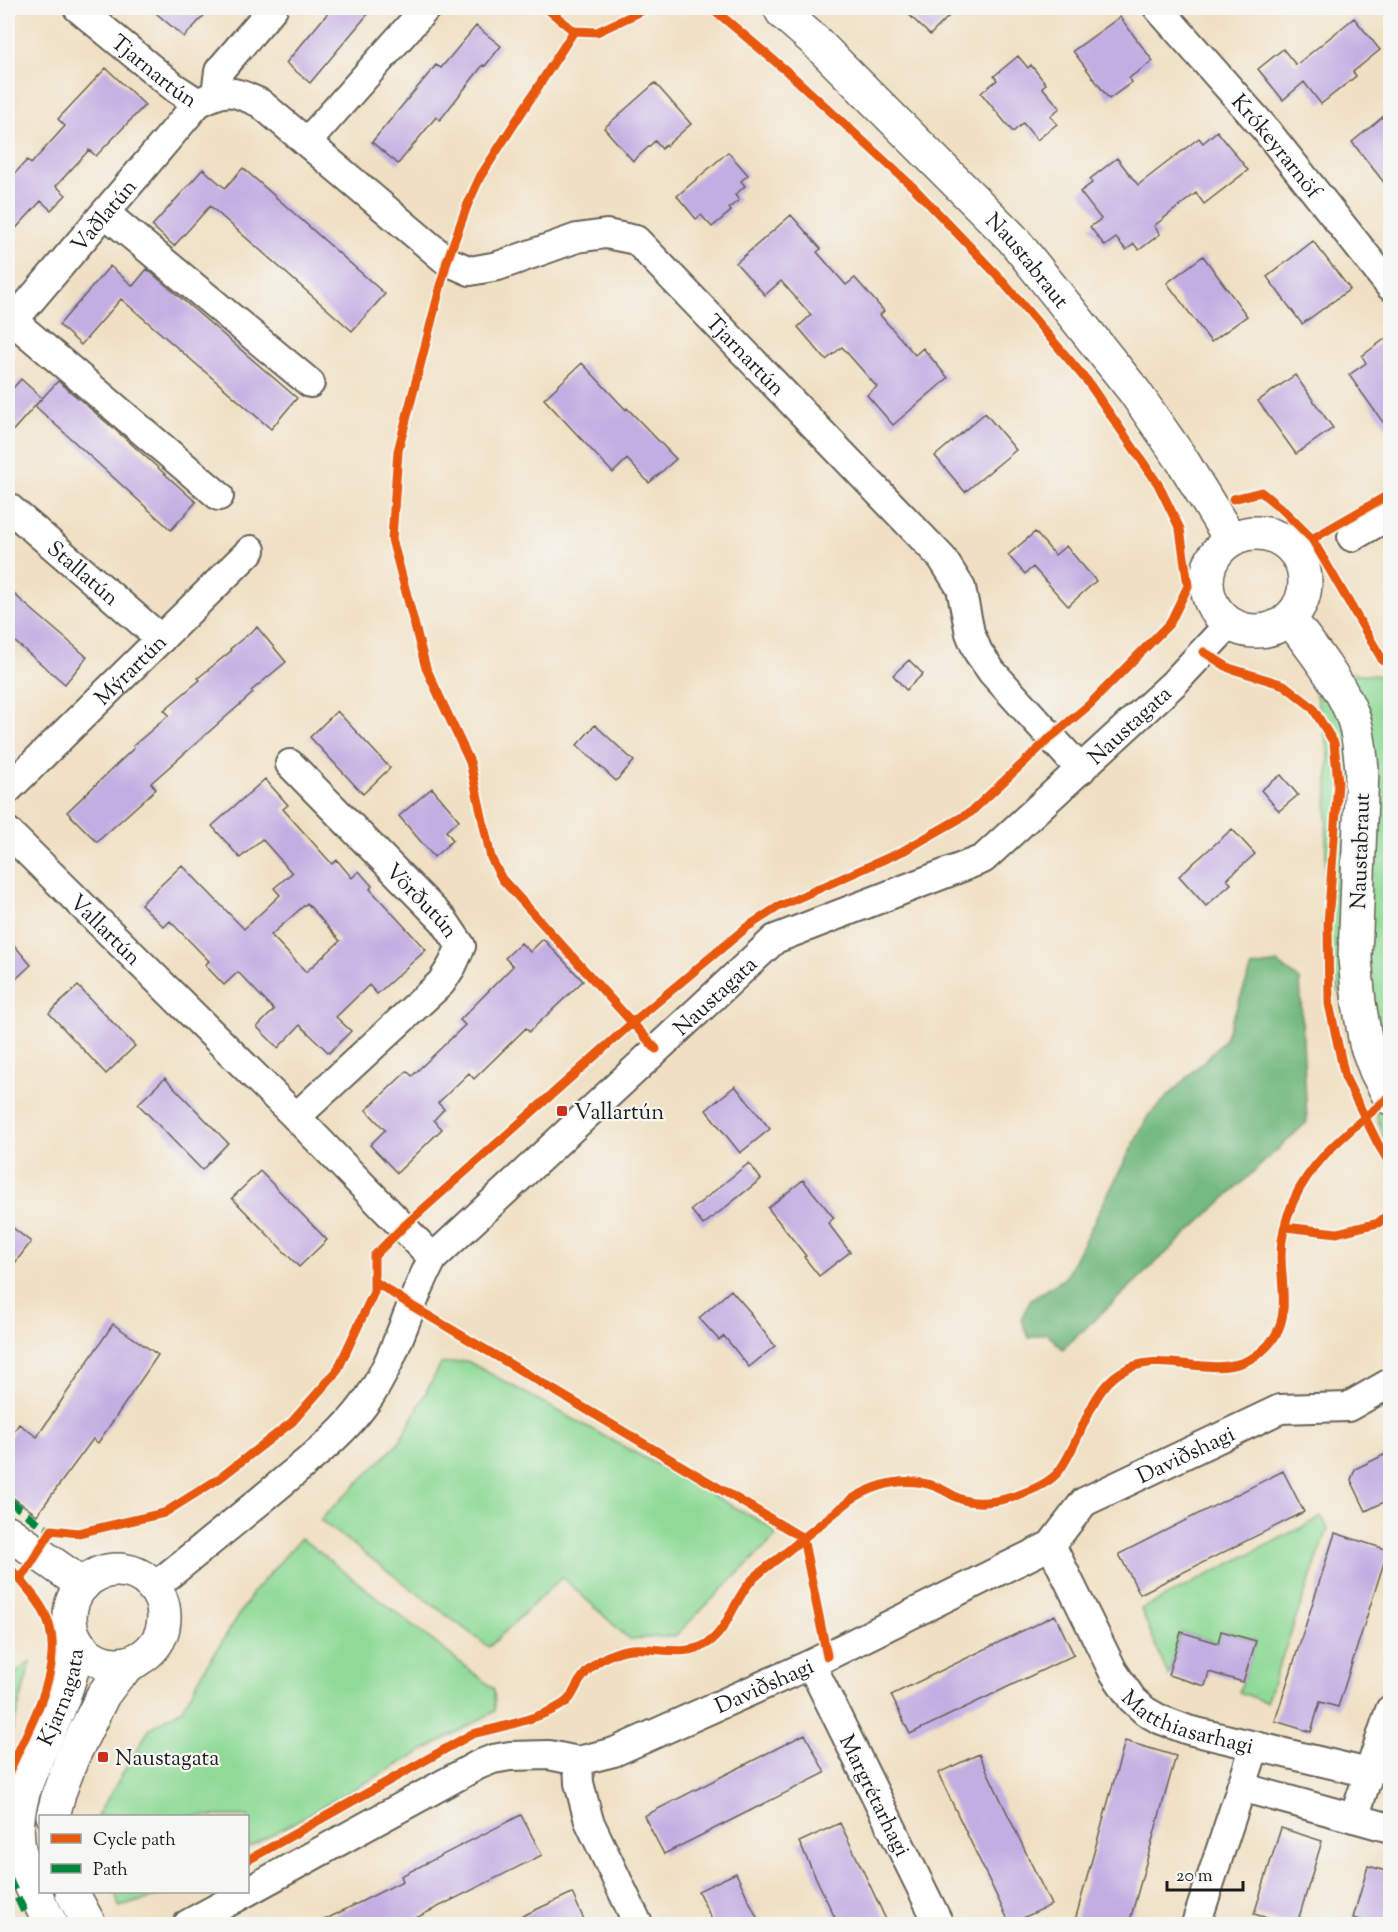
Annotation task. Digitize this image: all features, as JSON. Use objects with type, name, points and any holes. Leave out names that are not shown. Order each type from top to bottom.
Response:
[{"type":"street","name":"Tjarnartún","points":[[207,99],[219,71],[273,8]]},
{"type":"street","points":[[307,142],[426,8]]},
{"type":"street","name":"Krókeyrarnöf","points":[[1158,8],[1266,130],[1390,286]]},
{"type":"street","name":"Naustabraut","points":[[778,9],[815,41],[1012,238],[1134,391],[1182,460],[1231,540]]},
{"type":"street","name":"Tjarnartún","points":[[96,13],[175,88],[207,99],[236,92],[260,103],[447,261],[470,271],[498,266],[577,238],[606,234],[636,240],[942,558],[961,588],[970,633],[978,652],[992,672],[1081,770]]},
{"type":"street","name":"Vaðlatún","points":[[10,324],[207,99]]},
{"type":"street","points":[[105,213],[310,383]]},
{"type":"street","points":[[10,324],[219,496]]},
{"type":"street","name":"Stallatún","points":[[8,507],[160,639]]},
{"type":"street","points":[[1352,537],[1390,515]]},
{"type":"street","points":[[1246,534],[1270,535],[1277,537],[1290,547],[1300,559],[1305,574],[1305,590],[1299,605],[1289,618],[1279,626],[1254,631],[1230,623],[1218,612],[1210,598],[1207,581],[1210,565],[1219,551],[1231,540],[1246,534]]},
{"type":"street","name":"Mýrartún","points":[[8,789],[251,550]]},
{"type":"street","name":"Naustabraut","points":[[1289,618],[1312,648],[1341,693],[1353,717],[1359,745],[1362,769],[1355,958],[1359,1004],[1365,1044],[1390,1098]]},
{"type":"street","name":"Naustagata","points":[[153,1587],[241,1517],[348,1424],[380,1380],[433,1258],[775,939],[984,859],[1174,683],[1230,623]]},
{"type":"street","name":"Vörðutún","points":[[290,765],[444,921],[461,946],[441,983],[296,1117]]},
{"type":"street","name":"Vallartún","points":[[8,832],[296,1117],[433,1258]]},
{"type":"street","name":"Daviðshagi","points":[[249,1891],[478,1765],[493,1759],[529,1755],[549,1755],[578,1761],[614,1752],[811,1664],[1051,1545],[1084,1502],[1280,1408],[1348,1407],[1390,1383]]},
{"type":"street","points":[[8,1532],[82,1585]]},
{"type":"street","name":"Matthiasarhagi","points":[[1051,1545],[1113,1671],[1132,1699],[1145,1711],[1173,1725],[1369,1773]]},
{"type":"street","points":[[107,1570],[121,1570],[135,1573],[147,1580],[153,1587],[163,1605],[164,1622],[160,1637],[150,1651],[137,1660],[123,1664],[108,1664],[82,1649],[74,1637],[70,1623],[70,1609],[74,1596],[82,1585],[107,1570]]},
{"type":"street","name":"Kjarnagata","points":[[51,1924],[29,1882],[21,1858],[17,1842],[18,1821],[27,1783],[74,1664],[74,1637]]},
{"type":"street","name":"Kjarnagata","points":[[53,1815],[72,1758],[103,1695],[118,1675],[137,1660]]},
{"type":"street","name":"Margrétarhagi","points":[[811,1664],[939,1924]]},
{"type":"street","points":[[1354,1818],[1390,1710]]},
{"type":"street","points":[[1196,1924],[1255,1746]]},
{"type":"street","points":[[578,1761],[579,1784],[589,1821],[638,1924]]},
{"type":"street","name":"Matthiasarhagi","points":[[1241,1787],[1390,1828]]},
{"type":"street","points":[[73,1893],[89,1924]]},
{"type":"street","name":"Daviðshagi","points":[[188,1924],[245,1893]]},
{"type":"green space","points":[[1310,669],[1390,677],[1390,1159],[1323,939],[1329,752]]},
{"type":"green space","points":[[1278,963],[1300,980],[1307,1122],[1063,1349],[1046,1333],[1029,1338],[1021,1319],[1031,1299],[1065,1278],[1148,1116],[1224,1041],[1252,967]]},
{"type":"green space","points":[[467,1361],[771,1527],[776,1536],[675,1636],[629,1639],[562,1577],[489,1647],[320,1520],[399,1443],[441,1364]]},
{"type":"green space","points":[[1322,1517],[1328,1529],[1266,1702],[1239,1692],[1256,1641],[1222,1631],[1218,1643],[1181,1632],[1168,1675],[1141,1609]]},
{"type":"green space","points":[[301,1538],[494,1689],[495,1711],[249,1847],[249,1815],[98,1815],[150,1728],[182,1709],[254,1591]]},
{"type":"green space","points":[[31,1661],[11,1735],[8,1741],[8,1679]]},
{"type":"green space","points":[[115,1893],[167,1893],[162,1895],[119,1907]]},
{"type":"building","points":[[150,8],[211,8],[184,37]]},
{"type":"building","points":[[332,8],[373,8],[310,83],[286,63]]},
{"type":"building","points":[[902,8],[957,8],[930,35]]},
{"type":"building","points":[[1120,17],[1153,61],[1129,78],[1132,82],[1109,99],[1073,51]]},
{"type":"building","points":[[1354,18],[1380,50],[1353,72],[1356,76],[1321,104],[1304,82],[1283,100],[1258,69],[1283,49],[1296,65]]},
{"type":"building","points":[[476,26],[501,46],[485,66],[483,65],[440,120],[436,117],[398,164],[372,142],[436,65],[441,68]]},
{"type":"building","points":[[1018,56],[1028,68],[1031,65],[1046,84],[1042,87],[1060,108],[1050,116],[1057,124],[1037,140],[1023,123],[1013,132],[981,93],[997,80],[994,76]]},
{"type":"building","points":[[106,68],[145,105],[96,156],[89,150],[56,186],[66,195],[51,210],[41,201],[8,237],[8,181],[27,160],[31,164],[65,126],[58,119]]},
{"type":"building","points":[[655,83],[691,124],[662,149],[655,141],[633,161],[604,128]]},
{"type":"building","points":[[1390,111],[1390,190],[1352,142]]},
{"type":"building","points":[[1217,131],[1248,170],[1204,204],[1196,193],[1154,226],[1160,234],[1139,250],[1134,244],[1126,250],[1116,238],[1105,246],[1090,227],[1101,219],[1080,192],[1092,183],[1090,179],[1117,158],[1138,185],[1199,138],[1203,143]]},
{"type":"building","points":[[728,152],[748,175],[741,181],[745,186],[735,195],[739,200],[729,208],[731,211],[712,227],[701,215],[696,219],[677,196]]},
{"type":"building","points":[[243,168],[385,294],[352,331],[210,206],[174,246],[152,226],[203,169],[225,188]]},
{"type":"building","points":[[791,215],[821,249],[817,252],[846,285],[855,278],[884,311],[880,315],[915,355],[923,348],[948,378],[893,425],[867,395],[877,387],[842,347],[826,360],[798,327],[811,315],[781,281],[765,295],[736,263]]},
{"type":"building","points":[[1313,241],[1350,289],[1302,324],[1267,277]]},
{"type":"building","points":[[1203,256],[1247,316],[1211,342],[1167,283]]},
{"type":"building","points":[[110,266],[133,286],[147,269],[297,398],[271,429],[121,299],[81,345],[59,325]]},
{"type":"building","points":[[1390,335],[1390,432],[1349,375],[1366,363],[1362,356]]},
{"type":"building","points":[[582,363],[676,459],[649,483],[627,459],[613,473],[544,399]]},
{"type":"building","points":[[1295,375],[1333,428],[1296,454],[1258,401]]},
{"type":"building","points":[[21,379],[42,398],[8,436],[8,394]]},
{"type":"building","points":[[58,381],[196,502],[171,530],[35,406]]},
{"type":"building","points":[[985,413],[1016,450],[965,492],[935,456]]},
{"type":"building","points":[[1035,532],[1055,555],[1066,546],[1096,581],[1068,606],[1033,567],[1025,574],[1008,555]]},
{"type":"building","points":[[8,589],[87,657],[65,684],[8,636]]},
{"type":"building","points":[[257,627],[286,662],[151,783],[156,789],[97,842],[67,812],[134,748],[133,746],[169,715],[164,710]]},
{"type":"building","points":[[909,660],[923,674],[906,690],[893,675]]},
{"type":"building","points":[[337,711],[390,768],[363,794],[310,737]]},
{"type":"building","points":[[595,725],[634,761],[616,781],[577,745]]},
{"type":"building","points":[[1281,775],[1298,795],[1279,811],[1261,790]]},
{"type":"building","points":[[265,779],[288,805],[283,809],[332,864],[337,860],[352,878],[359,871],[372,886],[370,889],[426,950],[377,994],[369,985],[336,1017],[351,1031],[329,1053],[300,1025],[278,1048],[257,1027],[274,1010],[238,972],[224,985],[205,965],[209,961],[170,921],[164,927],[141,904],[182,865],[244,929],[280,895],[274,888],[292,873],[262,839],[240,858],[212,826]],"holes":[[[307,903],[340,941],[306,972],[271,935]]]},
{"type":"building","points":[[432,788],[459,820],[446,831],[453,840],[434,857],[399,816]]},
{"type":"building","points":[[1232,829],[1255,854],[1227,879],[1231,884],[1206,906],[1179,876]]},
{"type":"building","points":[[8,938],[31,965],[8,986]]},
{"type":"building","points":[[543,939],[583,981],[529,1032],[526,1028],[474,1079],[469,1073],[438,1103],[444,1109],[434,1120],[442,1129],[397,1173],[370,1145],[385,1130],[366,1110],[407,1071],[412,1076],[465,1025],[460,1020],[513,966],[505,958],[521,943],[530,952]]},
{"type":"building","points":[[78,986],[135,1046],[106,1074],[49,1013]]},
{"type":"building","points":[[165,1078],[228,1143],[202,1170],[138,1104]]},
{"type":"building","points":[[735,1086],[770,1129],[740,1153],[706,1110]]},
{"type":"building","points":[[749,1163],[761,1179],[703,1225],[691,1210]]},
{"type":"building","points":[[260,1171],[327,1240],[299,1267],[232,1198]]},
{"type":"building","points":[[803,1180],[834,1218],[828,1223],[850,1252],[819,1276],[768,1208]]},
{"type":"building","points":[[8,1224],[31,1242],[8,1272]]},
{"type":"building","points":[[731,1290],[775,1346],[749,1367],[724,1336],[719,1340],[699,1318]]},
{"type":"building","points":[[113,1324],[158,1355],[98,1443],[93,1439],[37,1515],[8,1494],[8,1440],[19,1424],[37,1437]]},
{"type":"building","points":[[1390,1452],[1390,1499],[1366,1511],[1351,1480],[1355,1469]]},
{"type":"building","points":[[1283,1471],[1304,1512],[1140,1594],[1119,1554]]},
{"type":"building","points":[[1335,1533],[1388,1550],[1338,1707],[1320,1702],[1311,1732],[1275,1721]]},
{"type":"building","points":[[1055,1615],[1074,1655],[910,1734],[891,1695]]},
{"type":"building","points":[[1221,1631],[1256,1641],[1243,1682],[1209,1672],[1205,1686],[1168,1675],[1181,1632],[1218,1643]]},
{"type":"building","points":[[805,1734],[825,1773],[664,1854],[644,1816]]},
{"type":"building","points":[[1125,1741],[1176,1756],[1129,1924],[1074,1924]]},
{"type":"building","points":[[979,1754],[1051,1905],[1010,1924],[938,1773]]},
{"type":"building","points":[[521,1815],[542,1855],[404,1924],[316,1924],[403,1881],[401,1876]]},
{"type":"building","points":[[840,1823],[888,1924],[838,1924],[826,1899],[799,1842]]},
{"type":"building","points":[[1281,1828],[1322,1841],[1297,1924],[1288,1924],[1254,1914]]},
{"type":"building","points":[[1368,1866],[1390,1872],[1390,1924],[1375,1924],[1353,1918]]},
{"type":"building","points":[[736,1873],[760,1924],[714,1924],[698,1891]]},
{"type":"building","points":[[572,1893],[586,1924],[505,1924]]},
{"type":"marked path","points":[[8,1500],[41,1525],[52,1530]]},
{"type":"marked path","points":[[8,1877],[30,1924]]},
{"type":"cycle path","points":[[546,8],[574,31],[597,32],[648,8]]},
{"type":"cycle path","points":[[21,1579],[52,1530],[78,1533],[164,1513],[220,1478],[292,1422],[337,1371],[374,1292],[374,1256],[403,1227],[632,1023],[747,927],[778,907],[903,851],[971,812],[1051,737],[1089,705],[1170,623],[1188,586],[1180,529],[1158,484],[1088,382],[997,275],[914,188],[790,74],[712,8]]},
{"type":"cycle path","points":[[574,31],[480,177],[447,261],[398,451],[392,539],[426,668],[470,762],[491,858],[502,879],[656,1049]]},
{"type":"cycle path","points":[[1233,499],[1261,492],[1312,539],[1383,661]]},
{"type":"cycle path","points":[[1312,539],[1390,494]]},
{"type":"cycle path","points":[[1204,652],[1229,668],[1284,685],[1312,707],[1334,743],[1338,782],[1328,924],[1329,1004],[1345,1077],[1390,1164]]},
{"type":"cycle path","points":[[249,1859],[472,1734],[544,1714],[563,1704],[569,1700],[587,1672],[606,1657],[629,1649],[675,1651],[698,1648],[708,1643],[721,1630],[752,1580],[852,1499],[871,1489],[892,1483],[923,1483],[971,1502],[1006,1499],[1018,1495],[1044,1484],[1055,1476],[1067,1459],[1101,1391],[1121,1372],[1138,1365],[1156,1362],[1210,1367],[1228,1366],[1245,1362],[1261,1352],[1271,1342],[1282,1319],[1281,1248],[1288,1214],[1301,1186],[1323,1157],[1390,1096]]},
{"type":"cycle path","points":[[1285,1227],[1337,1233],[1378,1223],[1390,1213]]},
{"type":"cycle path","points":[[374,1281],[412,1306],[803,1538],[827,1656]]},
{"type":"cycle path","points":[[8,1566],[40,1605],[49,1625],[52,1646],[45,1691],[8,1774]]},
{"type":"place","name":"Vallartún","points":[[562,1111]]},
{"type":"place","name":"Naustagata","points":[[103,1757]]}]
